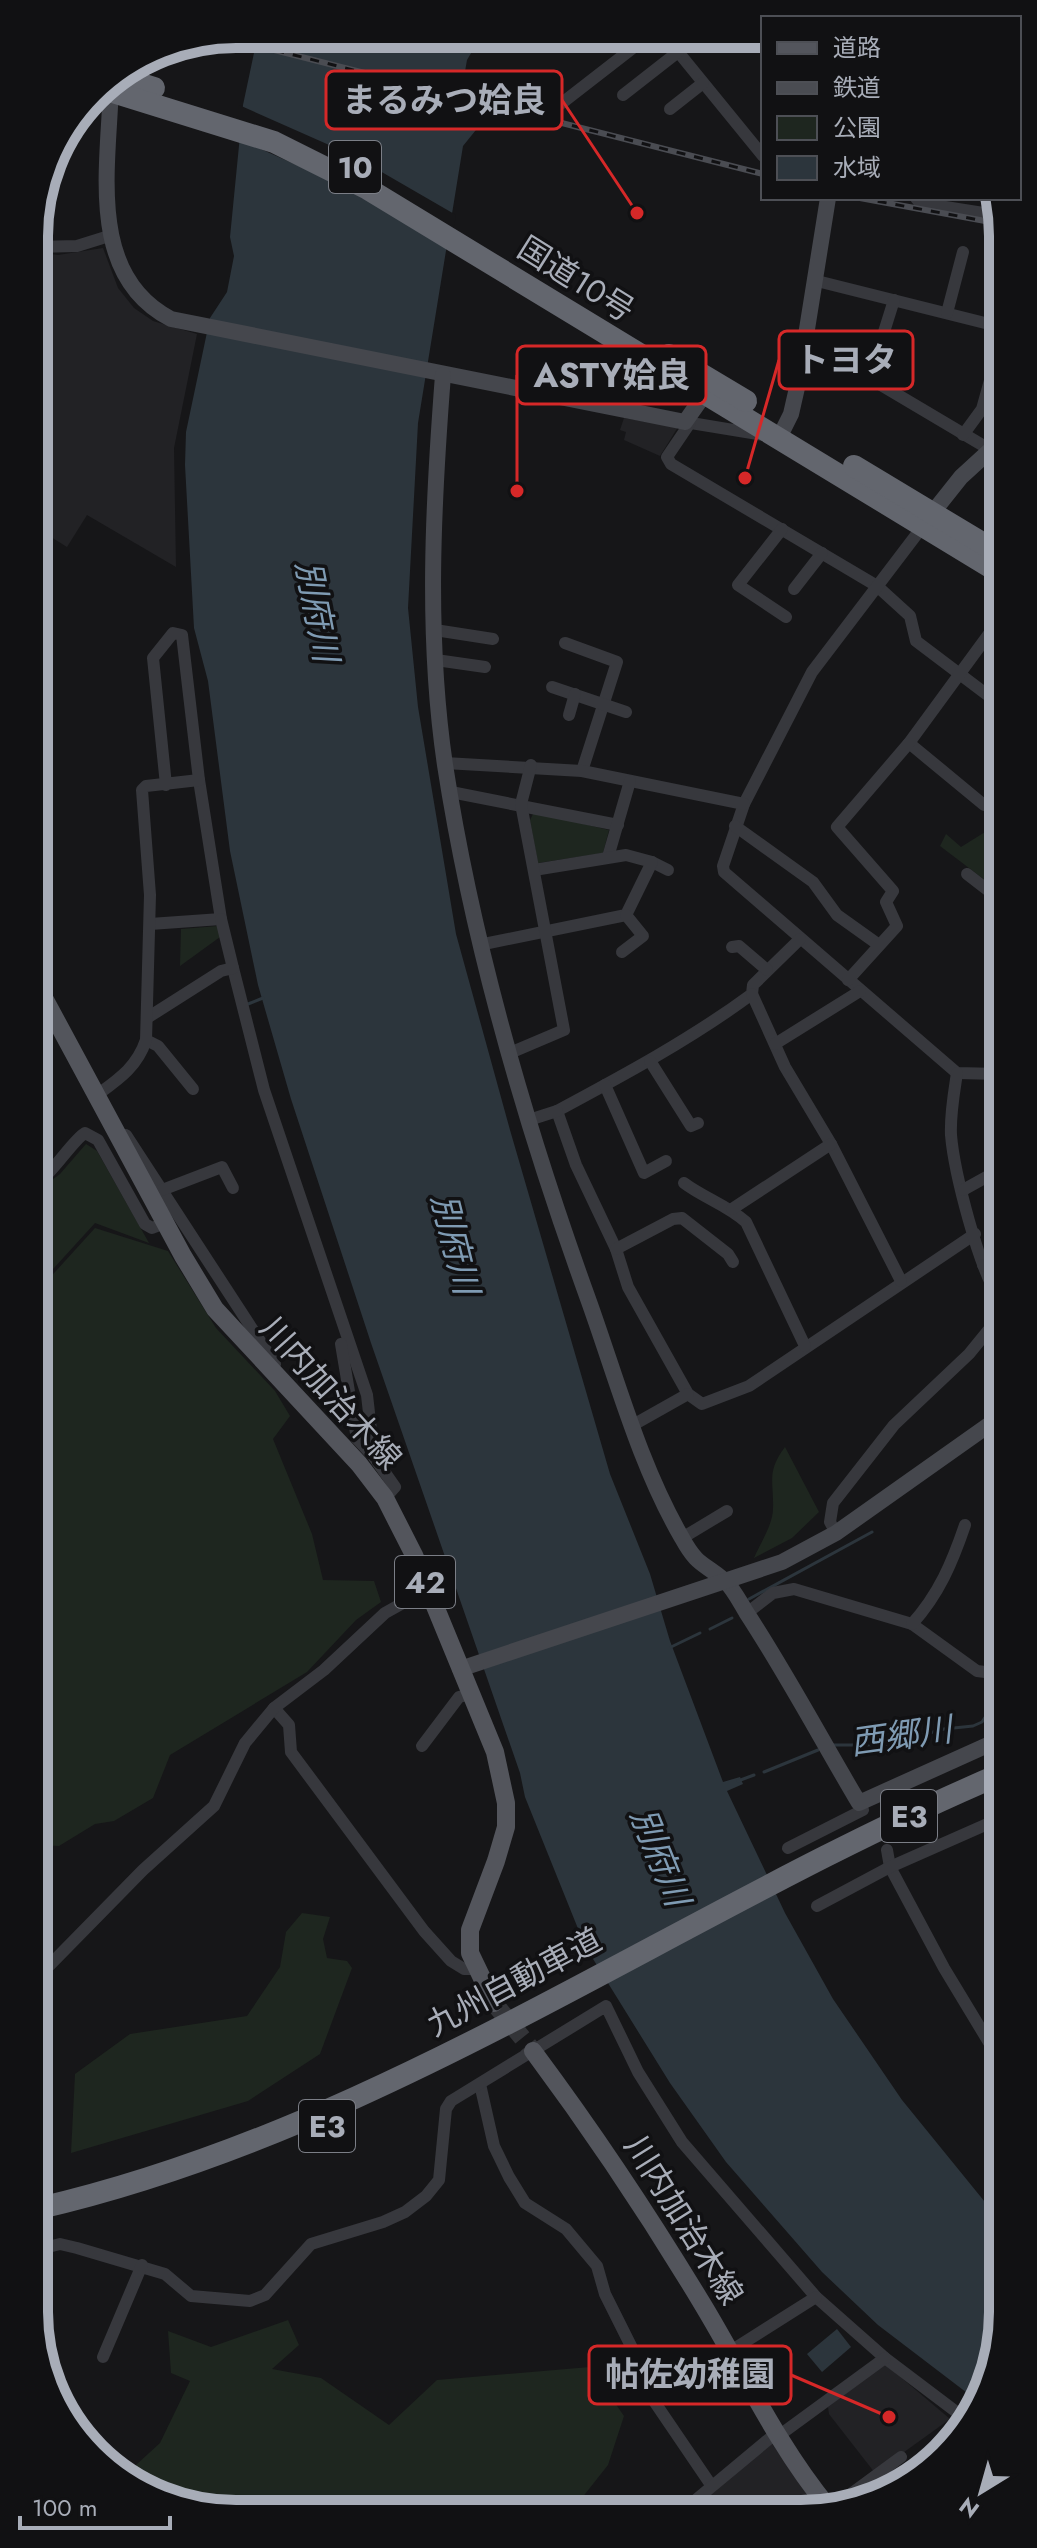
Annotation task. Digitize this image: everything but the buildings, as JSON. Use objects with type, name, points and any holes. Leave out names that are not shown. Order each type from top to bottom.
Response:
[{"type":"highway","name":"国道10号","points":[[123,87],[230,118],[469,243],[928,519],[989,548]]},
{"type":"highway","name":"国道10号","points":[[928,519],[989,565]]},
{"type":"highway","name":"九州自動車道","points":[[48,2222],[142,2195],[282,2146],[393,2096],[596,1984],[989,1780]]},
{"type":"highway","name":"九州自動車道","points":[[822,1866],[989,1795]]},
{"type":"highway","name":"九州自動車道","points":[[48,2206],[189,2165],[276,2132],[386,2084],[596,1984]]},
{"type":"main road","name":"川内加治木線","points":[[48,1005],[112,1127],[215,1309],[278,1380],[329,1430],[385,1498],[465,1667],[470,1694],[495,1752],[506,1803],[506,1827],[500,1850],[470,1930],[470,1953],[494,2003]]},
{"type":"main road","name":"川内加治木線","points":[[533,2051],[617,2165],[776,2436],[823,2498]]},
{"type":"street","points":[[562,103],[625,48]]},
{"type":"street","points":[[623,95],[677,50],[761,154]]},
{"type":"street","points":[[670,109],[703,83]]},
{"type":"street","points":[[110,97],[109,236],[123,272],[138,295],[156,311],[200,327],[688,423],[782,431],[803,351],[828,200]]},
{"type":"street","points":[[918,200],[920,203],[952,203],[987,213]]},
{"type":"street","points":[[48,247],[77,246],[109,236]]},
{"type":"street","points":[[947,313],[963,252]]},
{"type":"street","points":[[813,280],[989,324]]},
{"type":"street","points":[[878,351],[894,300]]},
{"type":"street","points":[[803,351],[844,363],[963,435],[989,446]]},
{"type":"street","points":[[437,374],[435,630],[445,763],[479,945],[529,1120],[560,1220],[658,1490],[699,1565],[725,1581],[747,1613],[871,1824]]},
{"type":"street","points":[[963,435],[982,409],[989,384]]},
{"type":"street","points":[[709,388],[667,457],[671,464],[877,586],[910,616],[916,641],[989,696]]},
{"type":"street","points":[[989,455],[928,519],[812,672],[744,804],[723,859],[724,872],[957,1073],[989,1074]]},
{"type":"street","points":[[782,529],[738,585],[786,617]]},
{"type":"street","points":[[794,589],[822,553]]},
{"type":"street","points":[[435,630],[493,639]]},
{"type":"street","points":[[166,785],[153,658],[173,633],[182,635],[199,780],[221,919],[264,1090],[367,1395],[374,1457]]},
{"type":"street","points":[[848,980],[897,926],[886,902],[893,891],[837,827],[909,743],[989,635]]},
{"type":"street","points":[[565,643],[617,662],[582,771]]},
{"type":"street","points":[[436,660],[485,667]]},
{"type":"street","points":[[552,687],[626,712]]},
{"type":"street","points":[[569,715],[575,694]]},
{"type":"street","points":[[909,743],[984,805]]},
{"type":"street","points":[[445,763],[502,768],[531,765],[582,771],[744,804]]},
{"type":"street","points":[[510,1053],[564,1030],[521,804],[531,765]]},
{"type":"street","points":[[193,1089],[152,1043],[147,1018],[150,924],[142,790],[146,786],[199,780]]},
{"type":"street","points":[[608,857],[630,781]]},
{"type":"street","points":[[451,792],[618,825]]},
{"type":"street","points":[[735,826],[813,882],[837,915],[879,945]]},
{"type":"street","points":[[534,870],[634,855],[668,870]]},
{"type":"street","points":[[626,915],[652,862]]},
{"type":"street","points":[[967,874],[989,891]]},
{"type":"street","points":[[479,945],[626,915]]},
{"type":"street","points":[[622,952],[643,936],[626,915]]},
{"type":"street","points":[[150,924],[221,919]]},
{"type":"street","points":[[800,939],[753,985],[752,994],[785,1067],[831,1144],[901,1281]]},
{"type":"street","points":[[732,947],[739,946],[767,970]]},
{"type":"street","points":[[147,1018],[221,971],[233,968]]},
{"type":"street","points":[[775,1044],[860,991]]},
{"type":"street","points":[[529,1120],[557,1111],[650,1061],[752,994]]},
{"type":"street","points":[[97,1095],[134,1065],[152,1043]]},
{"type":"street","points":[[650,1061],[691,1126],[698,1123]]},
{"type":"street","points":[[957,1073],[951,1136],[983,1265],[989,1277]]},
{"type":"street","points":[[605,1085],[644,1173],[666,1161]]},
{"type":"street","points":[[557,1111],[576,1165],[616,1249],[628,1287],[688,1394],[702,1404],[749,1386],[975,1234]]},
{"type":"street","points":[[112,1127],[128,1136],[281,1373],[278,1380]]},
{"type":"street","points":[[48,1176],[78,1137],[85,1133],[98,1140],[145,1224],[152,1228],[165,1223]]},
{"type":"street","points":[[732,1209],[831,1144]]},
{"type":"street","points":[[162,1190],[222,1167],[233,1188]]},
{"type":"street","points":[[963,1190],[989,1176]]},
{"type":"street","points":[[684,1183],[700,1195],[732,1209],[752,1229],[805,1346]]},
{"type":"street","points":[[616,1249],[673,1219],[682,1218],[728,1254],[733,1262]]},
{"type":"street","points":[[983,1265],[989,1268]]},
{"type":"street","points":[[328,1298],[337,1323],[357,1439],[395,1487],[385,1498]]},
{"type":"street","points":[[836,1533],[830,1522],[833,1503],[894,1425],[969,1354],[989,1329]]},
{"type":"street","points":[[633,1425],[688,1394]]},
{"type":"street","points":[[465,1667],[782,1562],[836,1533],[989,1425]]},
{"type":"street","points":[[682,1538],[727,1511]]},
{"type":"street","points":[[912,1624],[932,1601],[946,1576],[965,1525]]},
{"type":"street","points":[[48,1967],[143,1870],[214,1806],[245,1743],[274,1708],[324,1670],[385,1613],[428,1589]]},
{"type":"street","points":[[747,1613],[773,1593],[794,1589],[912,1624],[977,1671],[989,1672]]},
{"type":"street","points":[[422,1746],[459,1697],[470,1694]]},
{"type":"street","points":[[274,1708],[289,1725],[291,1752],[424,1931],[451,1961],[464,1969],[476,1969]]},
{"type":"street","points":[[788,1848],[861,1806],[989,1745]]},
{"type":"street","points":[[817,1906],[890,1867],[989,1823]]},
{"type":"street","points":[[887,1850],[890,1867],[944,1968],[989,2042]]},
{"type":"street","points":[[48,2247],[60,2244],[142,2265],[165,2274],[191,2296],[241,2302],[265,2295],[311,2244],[383,2222],[426,2196],[439,2180],[446,2109],[451,2101],[606,2006],[638,2072],[682,2142],[816,2297],[885,2358],[959,2414]]},
{"type":"street","points":[[480,2084],[494,2146],[509,2177],[525,2203],[566,2229],[597,2266],[605,2294],[632,2348],[639,2379],[711,2485]]},
{"type":"street","points":[[103,2357],[142,2265]]},
{"type":"street","points":[[729,2352],[816,2297]]},
{"type":"street","points":[[695,2500],[776,2436],[885,2358]]},
{"type":"street","points":[[848,2494],[901,2457]]},
{"type":"shaded area","points":[[103,248],[118,288],[134,308],[153,321],[197,334],[174,448],[176,567],[87,515],[67,547],[48,535],[48,254]]},
{"type":"shaded area","points":[[624,418],[678,427],[660,456],[624,440],[626,432],[620,430]]},
{"type":"shaded area","points":[[884,2363],[950,2419],[875,2473],[829,2414],[828,2407]]},
{"type":"shaded area","points":[[770,2441],[813,2499],[801,2500],[700,2500]]},
{"type":"green space","points":[[534,812],[609,830],[603,853],[538,863],[530,820]]},
{"type":"green space","points":[[989,830],[989,883],[940,846],[946,834],[961,847]]},
{"type":"green space","points":[[218,926],[220,937],[180,966],[181,929]]},
{"type":"green space","points":[[86,1144],[97,1151],[149,1243],[95,1223],[48,1275],[48,1183]]},
{"type":"green space","points":[[95,1228],[168,1251],[216,1328],[275,1391],[290,1416],[273,1439],[312,1534],[323,1580],[374,1581],[381,1602],[356,1620],[307,1672],[170,1755],[153,1798],[114,1821],[95,1824],[59,1846],[48,1845],[48,1280]]},
{"type":"green space","points":[[785,1447],[819,1512],[792,1538],[754,1558],[771,1521],[773,1470]]},
{"type":"green space","points":[[302,1913],[330,1917],[323,1939],[327,1958],[347,1961],[352,1968],[320,2054],[248,2101],[71,2153],[75,2074],[130,2034],[247,2016],[280,1967],[286,1932]]},
{"type":"green space","points":[[288,2320],[299,2345],[272,2369],[321,2378],[389,2425],[437,2380],[590,2367],[624,2416],[608,2465],[580,2500],[224,2500],[199,2496],[153,2481],[132,2468],[160,2443],[190,2381],[171,2373],[168,2331],[211,2347]]},
{"type":"water","name":"別府川","points":[[255,48],[474,48],[467,60],[464,77],[476,85],[507,89],[524,104],[522,114],[484,120],[463,146],[418,423],[408,608],[418,707],[456,934],[610,1474],[650,1574],[670,1641],[723,1782],[740,1777],[743,1784],[727,1791],[785,1913],[833,1999],[902,2100],[989,2207],[989,2324],[983,2361],[970,2395],[878,2325],[822,2272],[726,2162],[670,2083],[585,1946],[525,1797],[520,1773],[371,1343],[291,1099],[258,985],[230,851],[208,681],[194,628],[185,465],[186,432],[210,318],[227,292],[234,256],[230,237],[243,105]]},
{"type":"water","points":[[837,2329],[851,2347],[822,2372],[807,2354]]},
{"type":"pier","points":[[239,105],[354,156],[456,215],[450,249],[348,188],[236,138]]},
{"type":"waterway","points":[[248,1004],[263,998]]},
{"type":"waterway","points":[[749,1599],[872,1532]]},
{"type":"waterway","points":[[710,1629],[732,1618]]},
{"type":"waterway","points":[[671,1647],[700,1633]]},
{"type":"waterway","name":"西郷川","points":[[833,1745],[885,1745],[944,1729],[973,1726],[982,1722],[989,1711]]},
{"type":"waterway","name":"西郷川","points":[[764,1772],[818,1750]]},
{"type":"waterway","points":[[738,1781],[754,1775]]},
{"type":"tunnel","points":[[494,2003],[533,2051]]},
{"type":"railway","points":[[266,48],[761,173]]},
{"type":"railway","points":[[871,200],[988,221]]},
{"type":"place","name":"まるみつ姶良","points":[[637,213]]},
{"type":"place","name":"トヨタ","points":[[745,478]]},
{"type":"place","name":"ASTY姶良","points":[[517,491]]},
{"type":"place","name":"帖佐幼稚園","points":[[889,2417]]}]
